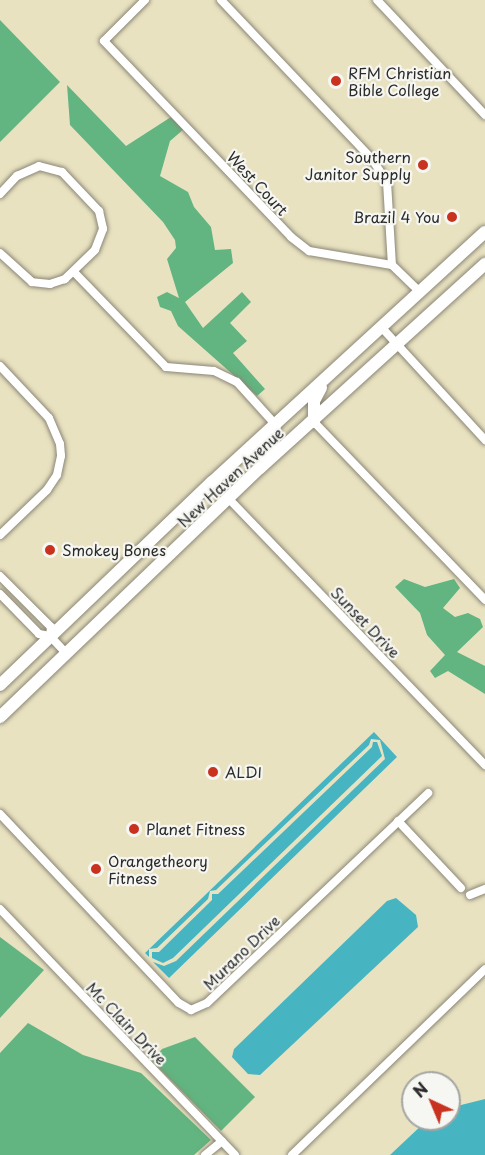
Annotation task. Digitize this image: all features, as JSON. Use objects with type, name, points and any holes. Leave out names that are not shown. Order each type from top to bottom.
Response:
[{"type":"main road","name":"New Haven Avenue","points":[[0,685],[275,424],[383,329],[485,232]]},
{"type":"main road","name":"New Haven Avenue","points":[[0,717],[260,468],[397,347],[485,264]]},
{"type":"main road","points":[[314,422],[314,401],[324,381]]},
{"type":"main road","points":[[260,468],[273,446],[275,424]]},
{"type":"street","name":"West Court","points":[[145,0],[104,41],[291,237],[309,251],[392,265]]},
{"type":"street","points":[[221,0],[382,174],[391,198],[392,265],[421,293]]},
{"type":"street","points":[[376,0],[485,115]]},
{"type":"street","points":[[0,194],[17,176],[39,166],[62,172],[99,210],[103,229],[95,250],[74,272],[50,284],[32,282],[0,253]]},
{"type":"street","points":[[74,272],[166,367],[214,371],[237,382],[275,424]]},
{"type":"street","points":[[383,329],[397,347],[485,440]]},
{"type":"street","points":[[0,366],[49,418],[60,444],[61,456],[57,475],[50,486],[0,535]]},
{"type":"street","points":[[314,422],[485,600]]},
{"type":"street","name":"Sunset Drive","points":[[228,498],[485,765]]},
{"type":"street","points":[[0,576],[51,627],[50,636]]},
{"type":"street","points":[[0,594],[39,634],[50,636],[66,653]]},
{"type":"street","name":"Murano Drive","points":[[0,814],[179,1004],[191,1010],[207,1003],[428,793]]},
{"type":"street","points":[[398,821],[461,888]]},
{"type":"street","points":[[470,895],[485,889]]},
{"type":"street","name":"Mc Clain Drive","points":[[0,909],[235,1155]]},
{"type":"street","points":[[292,1155],[485,969]]},
{"type":"street","points":[[205,1155],[222,1141]]},
{"type":"green space","points":[[0,20],[60,82],[0,142]]},
{"type":"green space","points":[[67,85],[126,146],[171,117],[184,129],[170,141],[160,176],[188,192],[194,207],[211,227],[215,250],[231,249],[233,263],[185,302],[203,328],[242,292],[251,302],[230,323],[247,341],[233,353],[265,389],[257,396],[178,326],[171,311],[160,307],[157,297],[167,292],[179,298],[167,259],[176,248],[175,240],[163,222],[70,125]]},
{"type":"green space","points":[[404,579],[425,587],[454,579],[460,588],[443,608],[455,617],[468,613],[480,619],[483,627],[457,652],[485,666],[485,694],[448,671],[435,678],[430,671],[445,655],[427,635],[420,613],[395,587]]},
{"type":"green space","points":[[0,937],[44,970],[0,1018]]},
{"type":"green space","points":[[28,1023],[83,1055],[141,1073],[211,1140],[194,1155],[0,1155],[0,1053]]},
{"type":"green space","points":[[195,1037],[255,1097],[221,1131],[152,1061],[162,1049]]},
{"type":"water","points":[[374,732],[397,757],[169,978],[153,962],[164,966],[176,961],[385,759],[380,740],[371,739],[369,745],[216,890],[210,891],[208,899],[157,948],[149,949]]},
{"type":"water","points":[[373,742],[377,742],[382,756],[173,958],[163,963],[152,958],[152,952],[159,952],[212,900],[212,894],[218,894],[372,747]]},
{"type":"water","points":[[396,898],[416,915],[418,927],[260,1075],[248,1074],[232,1057],[234,1049],[387,901]]},
{"type":"water","points":[[485,1099],[485,1155],[390,1155],[416,1131],[461,1131],[461,1105]]},
{"type":"place","name":"RFM Christian Bible College","points":[[336,81]]},
{"type":"place","name":"Southern Janitor Supply","points":[[423,165]]},
{"type":"place","name":"Brazil 4 You","points":[[452,217]]},
{"type":"place","name":"Smokey Bones","points":[[50,550]]},
{"type":"place","name":"ALDI","points":[[213,772]]},
{"type":"place","name":"Planet Fitness","points":[[134,829]]},
{"type":"place","name":"Orangetheory Fitness","points":[[96,869]]}]
